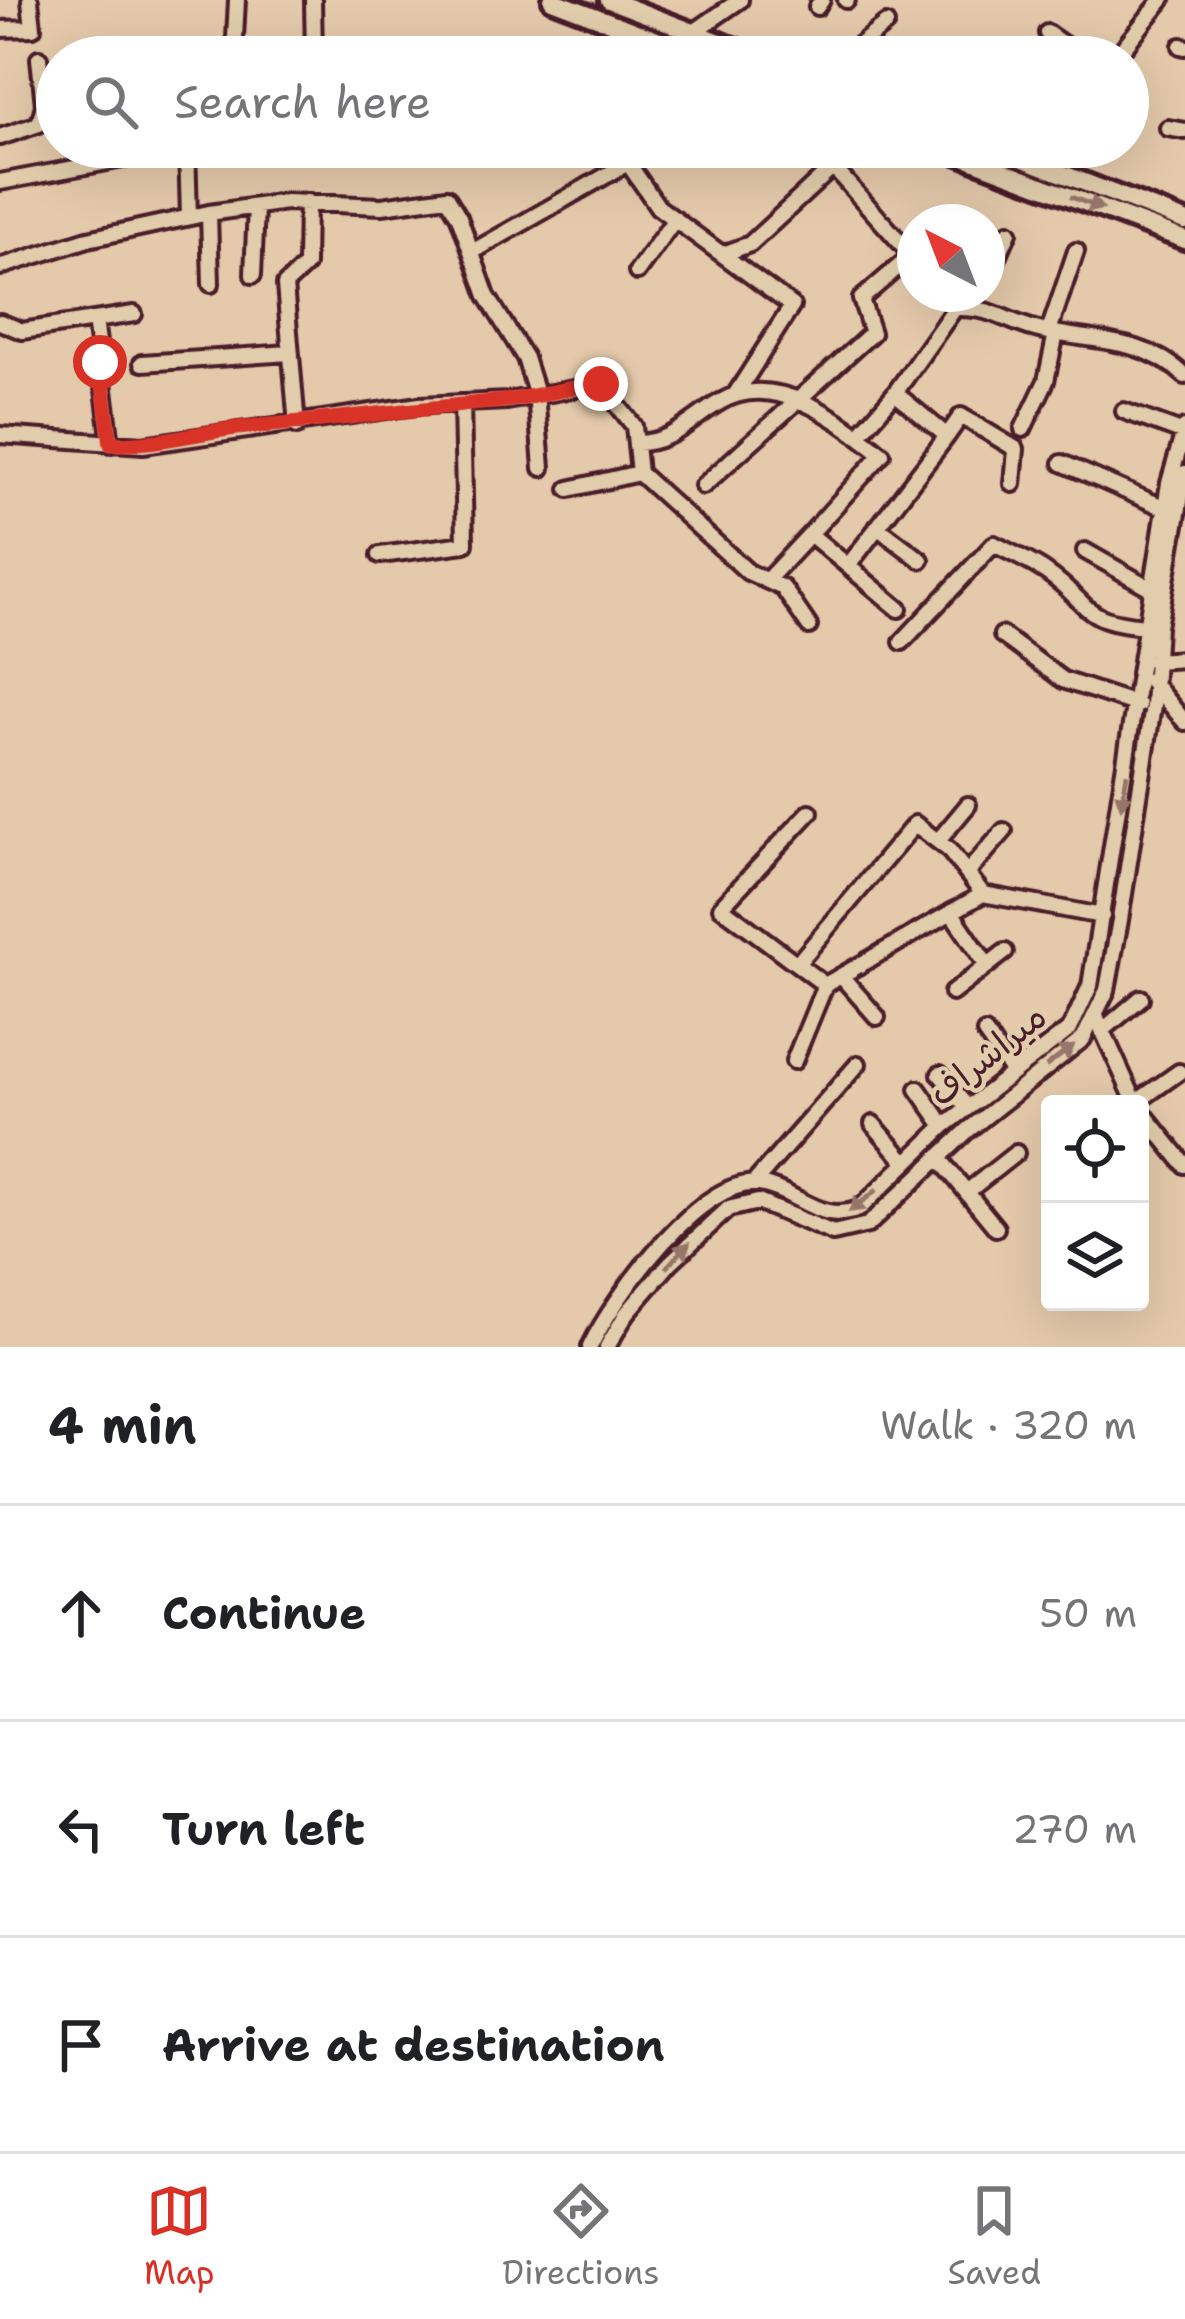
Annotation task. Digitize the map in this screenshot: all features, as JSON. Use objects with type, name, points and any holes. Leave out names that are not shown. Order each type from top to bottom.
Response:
[{"type":"main road","points":[[553,0],[633,36]]},
{"type":"main road","points":[[609,0],[704,36]]},
{"type":"main road","points":[[1002,168],[1153,218],[1185,221]]},
{"type":"main road","points":[[1055,168],[1185,239]]},
{"type":"street","points":[[0,28],[33,28],[31,0]]},
{"type":"street","points":[[235,36],[237,0]]},
{"type":"street","points":[[313,0],[314,36]]},
{"type":"street","points":[[694,32],[740,0]]},
{"type":"street","points":[[1133,36],[1162,0]]},
{"type":"street","points":[[870,36],[886,23]]},
{"type":"street","points":[[1047,33],[1051,36]]},
{"type":"street","points":[[0,137],[36,125]]},
{"type":"street","points":[[1168,128],[1185,131]]},
{"type":"street","points":[[0,182],[58,168]]},
{"type":"street","points":[[184,168],[189,217]]},
{"type":"street","points":[[472,252],[619,168]]},
{"type":"street","points":[[631,168],[658,207],[792,306],[735,395],[668,438],[637,443]]},
{"type":"street","points":[[723,254],[750,244],[832,168]]},
{"type":"street","points":[[834,168],[897,238]]},
{"type":"street","points":[[0,267],[209,213],[307,202],[382,206],[446,197],[487,296],[525,358],[536,393],[542,468]]},
{"type":"street","points":[[297,426],[285,285],[306,265],[307,202]]},
{"type":"street","points":[[254,275],[256,207]]},
{"type":"street","points":[[209,213],[211,284]]},
{"type":"street","points":[[637,272],[675,219]]},
{"type":"street","points":[[1005,241],[1009,232]]},
{"type":"street","points":[[1023,430],[1046,381],[1052,332],[1076,251]]},
{"type":"street","points":[[703,486],[794,398],[872,333],[861,299],[897,270]]},
{"type":"street","points":[[858,436],[895,394],[952,312]]},
{"type":"street","points":[[1005,312],[1052,332],[1114,340],[1146,351],[1185,376]]},
{"type":"street","points":[[0,322],[22,331],[134,314]]},
{"type":"street","points":[[95,320],[111,444]]},
{"type":"street","points":[[142,363],[290,353]]},
{"type":"street","points":[[0,435],[143,445],[248,427],[297,426],[607,387],[634,426],[639,473],[748,572],[783,588],[809,626]]},
{"type":"street","points":[[735,395],[782,393],[882,454],[768,579]]},
{"type":"street","points":[[895,394],[947,436]]},
{"type":"street","points":[[380,556],[464,544],[462,403]]},
{"type":"street","points":[[1124,411],[1184,430]]},
{"type":"street","points":[[848,566],[962,416],[1016,449],[1013,484]]},
{"type":"street","name":"میراشراف","points":[[608,1347],[627,1313],[670,1263],[728,1208],[758,1202],[813,1228],[850,1232],[868,1225],[967,1131],[1099,1024],[1153,706],[1146,678],[1146,626],[1165,508],[1184,430]]},
{"type":"street","points":[[1062,463],[1165,508]]},
{"type":"street","points":[[569,489],[639,473]]},
{"type":"street","name":"میراشراف","points":[[753,1184],[819,1211],[847,1214],[859,1209],[905,1161],[1011,1070],[1070,1029],[1086,1000],[1138,706],[1154,661],[1179,534],[1185,473]]},
{"type":"street","points":[[878,527],[921,560]]},
{"type":"street","points":[[810,534],[899,609]]},
{"type":"street","points":[[902,642],[994,544],[1048,572],[1089,615],[1146,626]]},
{"type":"street","points":[[1085,551],[1152,589]]},
{"type":"street","points":[[1002,634],[1063,680],[1138,706]]},
{"type":"street","points":[[1154,661],[1185,659]]},
{"type":"street","points":[[1146,678],[1185,722]]},
{"type":"street","points":[[938,841],[968,806]]},
{"type":"street","points":[[810,812],[722,908],[825,985]]},
{"type":"street","points":[[797,964],[915,824],[938,841],[983,894]]},
{"type":"street","points":[[967,873],[1004,831]]},
{"type":"street","points":[[794,1061],[825,985],[983,894],[1102,916]]},
{"type":"street","points":[[951,912],[987,965]]},
{"type":"street","points":[[952,992],[1005,952]]},
{"type":"street","points":[[841,976],[878,1018]]},
{"type":"street","points":[[1099,1024],[1141,998]]},
{"type":"street","points":[[1086,1000],[1131,1095]]},
{"type":"street","points":[[985,1033],[1011,1070]]},
{"type":"street","points":[[590,1347],[656,1251],[720,1192],[753,1184],[858,1064]]},
{"type":"street","points":[[1149,1095],[1179,1072]]},
{"type":"street","points":[[940,1074],[956,1117]]},
{"type":"street","points":[[918,1089],[967,1131]]},
{"type":"street","points":[[1149,1121],[1185,1165]]},
{"type":"street","points":[[873,1124],[905,1161]]},
{"type":"street","points":[[968,1191],[1016,1153]]},
{"type":"street","points":[[938,1157],[996,1228]]},
{"type":"route","points":[[100,362],[111,444],[143,445],[248,427],[297,426],[420,405],[507,401],[601,384]]}]
